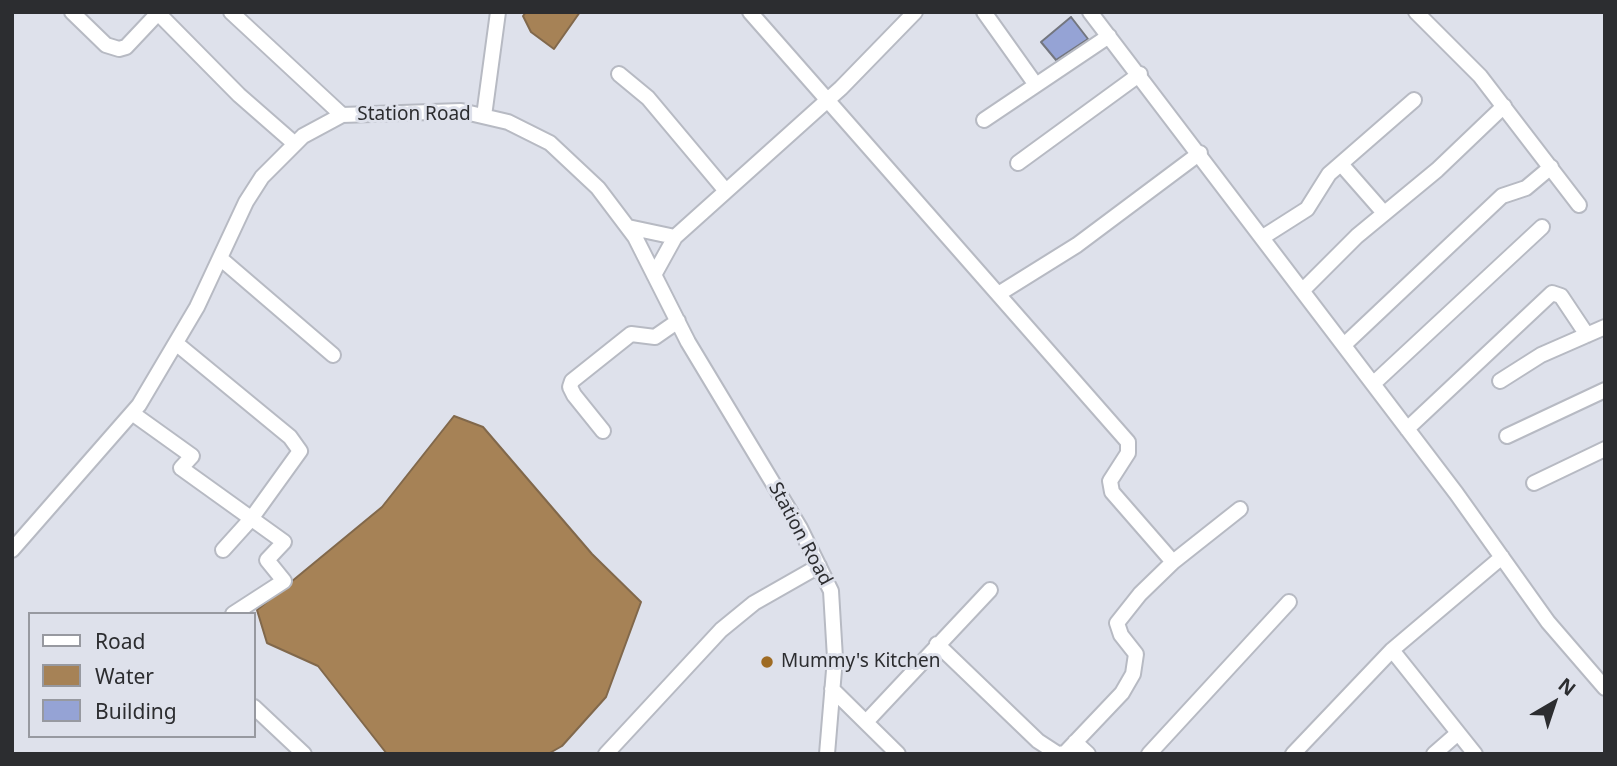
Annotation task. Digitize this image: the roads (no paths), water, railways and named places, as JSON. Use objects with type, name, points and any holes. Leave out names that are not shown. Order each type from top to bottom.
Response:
[{"type":"street","points":[[72,12],[106,45],[119,49],[126,47],[159,13],[239,95],[295,144]]},
{"type":"street","points":[[231,12],[342,115]]},
{"type":"street","points":[[484,116],[498,12]]},
{"type":"street","points":[[750,12],[826,101],[1122,432],[1128,442],[1128,453],[1110,481],[1112,492],[1173,562]]},
{"type":"street","points":[[891,12],[902,25]]},
{"type":"street","points":[[654,275],[675,237],[826,101],[915,12]]},
{"type":"street","points":[[984,12],[1036,85]]},
{"type":"street","points":[[1090,12],[1303,290],[1548,622],[1605,688]]},
{"type":"street","points":[[1416,12],[1480,76],[1579,205]]},
{"type":"street","points":[[984,120],[1109,36]]},
{"type":"street","points":[[619,74],[648,97],[726,191]]},
{"type":"street","points":[[1018,163],[1140,74]]},
{"type":"street","points":[[1263,237],[1307,209],[1324,178],[1413,100]]},
{"type":"street","points":[[1303,290],[1384,213],[1452,156],[1504,106]]},
{"type":"street","name":"Station Road","points":[[12,550],[132,413],[177,344],[246,202],[262,177],[303,136],[342,115],[461,111],[508,122],[550,143],[598,188],[628,227],[678,321],[800,528],[831,591],[835,657],[827,754]]},
{"type":"street","points":[[1000,293],[1077,246],[1200,153]]},
{"type":"street","points":[[1341,164],[1384,213]]},
{"type":"street","points":[[1344,345],[1502,196],[1526,188],[1551,167]]},
{"type":"street","points":[[628,227],[675,237]]},
{"type":"street","points":[[1373,384],[1542,227]]},
{"type":"street","points":[[220,258],[333,355]]},
{"type":"street","points":[[1407,429],[1552,293],[1560,294],[1587,335]]},
{"type":"street","points":[[603,431],[574,395],[570,387],[572,382],[631,334],[654,337],[678,321]]},
{"type":"street","points":[[1500,381],[1541,355],[1605,327]]},
{"type":"street","points":[[177,344],[299,447],[298,457],[251,519],[223,550]]},
{"type":"street","points":[[1507,436],[1605,390]]},
{"type":"street","points":[[132,413],[192,456],[181,468],[284,542],[267,560],[284,581],[236,612]]},
{"type":"street","points":[[1534,483],[1605,449]]},
{"type":"street","points":[[937,645],[1038,741],[1059,754],[1075,742],[1122,693],[1133,674],[1136,654],[1118,629],[1120,617],[1173,562],[1240,509]]},
{"type":"street","points":[[1293,754],[1392,650],[1502,557]]},
{"type":"street","points":[[606,754],[721,630],[754,603],[819,566]]},
{"type":"street","points":[[866,722],[990,590]]},
{"type":"street","points":[[1149,754],[1289,602]]},
{"type":"street","points":[[1392,650],[1475,754]]},
{"type":"street","points":[[832,689],[898,754]]},
{"type":"street","points":[[256,709],[304,754]]},
{"type":"street","points":[[1434,754],[1458,733]]},
{"type":"street","points":[[1075,742],[1088,754]]},
{"type":"water","points":[[526,12],[580,12],[554,49],[531,32],[523,16]]},
{"type":"water","points":[[454,416],[483,427],[592,554],[641,602],[606,697],[562,746],[548,754],[387,754],[318,666],[267,643],[257,610],[382,507]]},
{"type":"place","name":"Mummy's Kitchen","points":[[767,662]]}]
